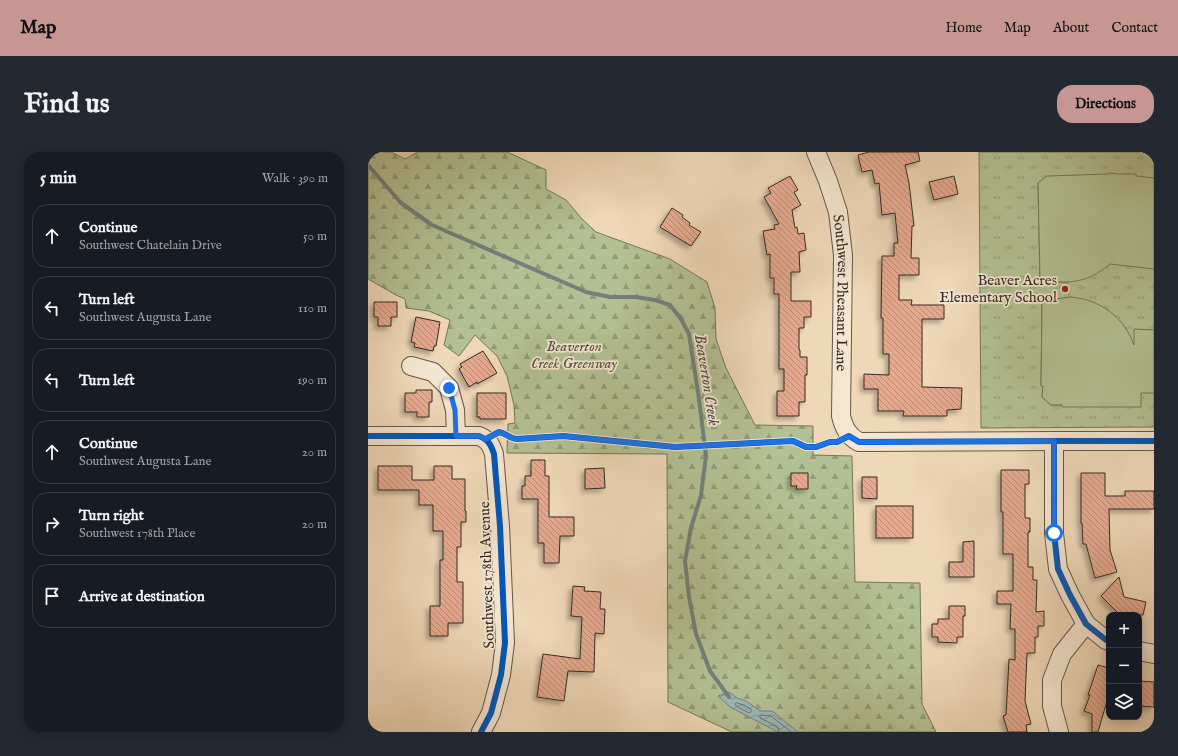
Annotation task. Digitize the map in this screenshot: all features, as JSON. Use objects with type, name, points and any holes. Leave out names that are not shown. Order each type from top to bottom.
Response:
[{"type":"street","name":"Southwest Pheasant Lane","points":[[816,152],[828,181],[838,212],[843,255],[841,416],[844,427],[849,436],[859,442],[1054,441]]},
{"type":"street","points":[[368,436],[456,436],[455,410],[449,388],[433,372],[411,366]]},
{"type":"street","name":"Southwest 178th Avenue","points":[[456,436],[479,436],[486,439],[492,447],[494,454],[500,526],[506,643],[501,675],[491,713],[481,732]]},
{"type":"street","points":[[1106,640],[1086,624],[1058,569],[1054,533],[1054,441],[1154,441]]},
{"type":"street","points":[[1060,732],[1052,706],[1052,680],[1062,654],[1086,624]]},
{"type":"street","points":[[1142,652],[1154,654]]},
{"type":"green space","name":"Beaverton Creek Greenway","points":[[377,152],[391,152],[405,159],[418,152],[507,152],[546,170],[546,189],[566,200],[582,219],[596,232],[670,259],[707,282],[715,308],[716,339],[726,368],[755,425],[813,426],[813,455],[852,456],[855,582],[920,583],[922,704],[936,732],[732,732],[668,702],[667,454],[507,453],[508,424],[515,423],[514,405],[507,376],[497,356],[475,335],[459,356],[444,345],[450,320],[429,311],[406,308],[405,299],[368,279],[368,158]]},
{"type":"green space","name":"Beaver Acres Elementary School","points":[[979,152],[1154,152],[1154,427],[981,428]],"holes":[[[1038,183],[1068,283],[1040,279]],[[1071,297],[1062,405],[1051,405],[1042,397],[1042,301]]]},
{"type":"green space","points":[[1109,173],[1136,174],[1136,176],[1154,178],[1154,269],[1110,264],[1094,275],[1077,281],[1059,282],[1040,279],[1038,183],[1047,176]]},
{"type":"green space","points":[[1071,297],[1092,302],[1101,306],[1118,318],[1130,335],[1134,345],[1134,329],[1154,330],[1154,393],[1141,393],[1141,407],[1062,407],[1062,405],[1051,405],[1042,397],[1042,301]]},
{"type":"water","points":[[729,692],[737,698],[746,701],[760,711],[772,711],[798,732],[778,732],[730,707],[718,696]]},
{"type":"building","points":[[869,152],[918,152],[920,161],[905,165],[909,183],[914,226],[912,226],[911,258],[919,258],[919,275],[899,275],[899,300],[912,300],[911,305],[944,305],[944,319],[922,319],[922,387],[962,388],[961,409],[947,410],[947,416],[903,416],[904,411],[878,411],[878,389],[864,389],[864,374],[889,375],[889,354],[883,354],[883,318],[881,318],[882,256],[894,256],[894,243],[898,243],[895,213],[882,215],[879,183],[875,184],[872,170],[862,172],[858,155]]},
{"type":"building","points":[[790,176],[798,190],[794,192],[801,205],[792,210],[795,228],[797,227],[798,234],[804,233],[806,250],[799,252],[800,272],[791,272],[791,301],[811,301],[811,317],[804,317],[804,328],[799,328],[800,357],[807,357],[805,402],[799,402],[799,416],[777,416],[777,391],[784,391],[784,369],[779,369],[779,294],[774,294],[774,278],[770,278],[770,254],[767,255],[763,231],[775,229],[774,225],[779,224],[764,197],[771,193],[768,188]]},
{"type":"building","points":[[954,176],[958,194],[934,200],[929,182]]},
{"type":"building","points":[[672,208],[683,215],[682,217],[690,223],[689,225],[701,232],[691,246],[660,227]]},
{"type":"building","points":[[374,302],[397,302],[397,317],[391,317],[391,326],[378,326],[378,317],[374,317]]},
{"type":"building","points":[[416,317],[440,322],[436,346],[434,346],[433,351],[414,347],[415,343],[411,342]]},
{"type":"building","points":[[483,351],[497,373],[469,387],[459,369],[462,367],[460,364]]},
{"type":"building","points":[[416,390],[432,390],[432,402],[429,402],[429,417],[417,417],[417,412],[405,412],[405,393],[416,393]]},
{"type":"building","points":[[477,393],[506,393],[506,419],[480,419],[480,417],[477,417]]},
{"type":"building","points":[[531,460],[545,460],[545,476],[549,476],[549,517],[574,517],[574,536],[560,536],[559,563],[544,563],[544,543],[538,543],[538,499],[522,499],[522,486],[525,486],[525,476],[531,476]]},
{"type":"building","points":[[378,466],[412,466],[412,480],[434,480],[434,466],[452,466],[452,479],[465,479],[466,522],[461,522],[461,547],[457,547],[457,582],[463,582],[463,623],[448,623],[448,636],[430,636],[430,606],[440,606],[440,560],[443,560],[443,531],[433,531],[433,505],[419,505],[419,490],[378,490]]},
{"type":"building","points":[[604,468],[605,488],[585,489],[585,469]]},
{"type":"building","points":[[1001,470],[1029,470],[1029,484],[1025,484],[1025,518],[1030,518],[1030,532],[1028,532],[1028,567],[1033,567],[1033,580],[1037,580],[1036,612],[1044,611],[1044,626],[1038,626],[1038,637],[1035,637],[1035,653],[1027,653],[1025,701],[1031,724],[1026,725],[1027,732],[1008,732],[1003,716],[1006,715],[1009,659],[1015,660],[1015,629],[1010,629],[1011,604],[997,604],[997,591],[1013,591],[1013,554],[1003,554]]},
{"type":"building","points":[[791,473],[808,473],[808,489],[796,489],[797,486],[791,486]]},
{"type":"building","points":[[1081,473],[1105,473],[1105,496],[1125,496],[1125,491],[1154,491],[1154,509],[1109,509],[1110,550],[1117,572],[1095,578],[1086,544],[1083,544],[1081,523]]},
{"type":"building","points":[[862,477],[877,477],[877,499],[862,498]]},
{"type":"building","points":[[876,506],[913,506],[913,538],[876,538]]},
{"type":"building","points":[[974,541],[974,577],[949,577],[949,562],[963,562],[963,542]]},
{"type":"building","points":[[1119,577],[1124,597],[1146,602],[1143,615],[1142,612],[1117,612],[1101,596]]},
{"type":"building","points":[[573,586],[585,587],[584,591],[601,592],[600,609],[605,609],[604,634],[595,633],[594,672],[568,671],[564,701],[537,697],[543,654],[580,659],[582,617],[571,616]]},
{"type":"building","points":[[949,606],[965,606],[965,616],[963,616],[963,637],[957,637],[957,643],[938,642],[938,637],[932,637],[932,624],[938,624],[938,619],[949,619]]},
{"type":"building","points":[[1098,665],[1106,667],[1106,704],[1098,732],[1092,732],[1092,714],[1084,711],[1090,695],[1088,695]]},
{"type":"building","points":[[1142,681],[1154,682],[1154,707],[1142,706]]},
{"type":"waterway","name":"Beaverton Creek","points":[[368,165],[401,203],[432,225],[586,292],[610,297],[636,297],[655,300],[670,305],[681,319],[689,334],[706,456],[701,495],[691,528],[685,561],[689,597],[696,634],[710,671],[729,697]]},
{"type":"cycle path","points":[[486,439],[499,432],[517,439],[563,436],[675,447],[793,441],[806,447],[816,447],[830,442],[837,442],[849,436],[859,442],[1154,441]]},
{"type":"cycle path","points":[[368,436],[479,436],[491,445],[494,454],[500,526],[505,643],[501,675],[491,713],[481,732]]},
{"type":"cycle path","points":[[1054,441],[1054,533],[1058,569],[1086,624],[1106,640]]},
{"type":"place","name":"Beaver Acres Elementary School","points":[[1065,289]]},
{"type":"route","points":[[449,388],[455,410],[456,436],[479,436],[486,439],[499,432],[503,432],[513,439],[563,436],[675,447],[796,441],[806,447],[811,448],[830,442],[837,442],[849,436],[859,442],[1054,441],[1054,533]]}]
